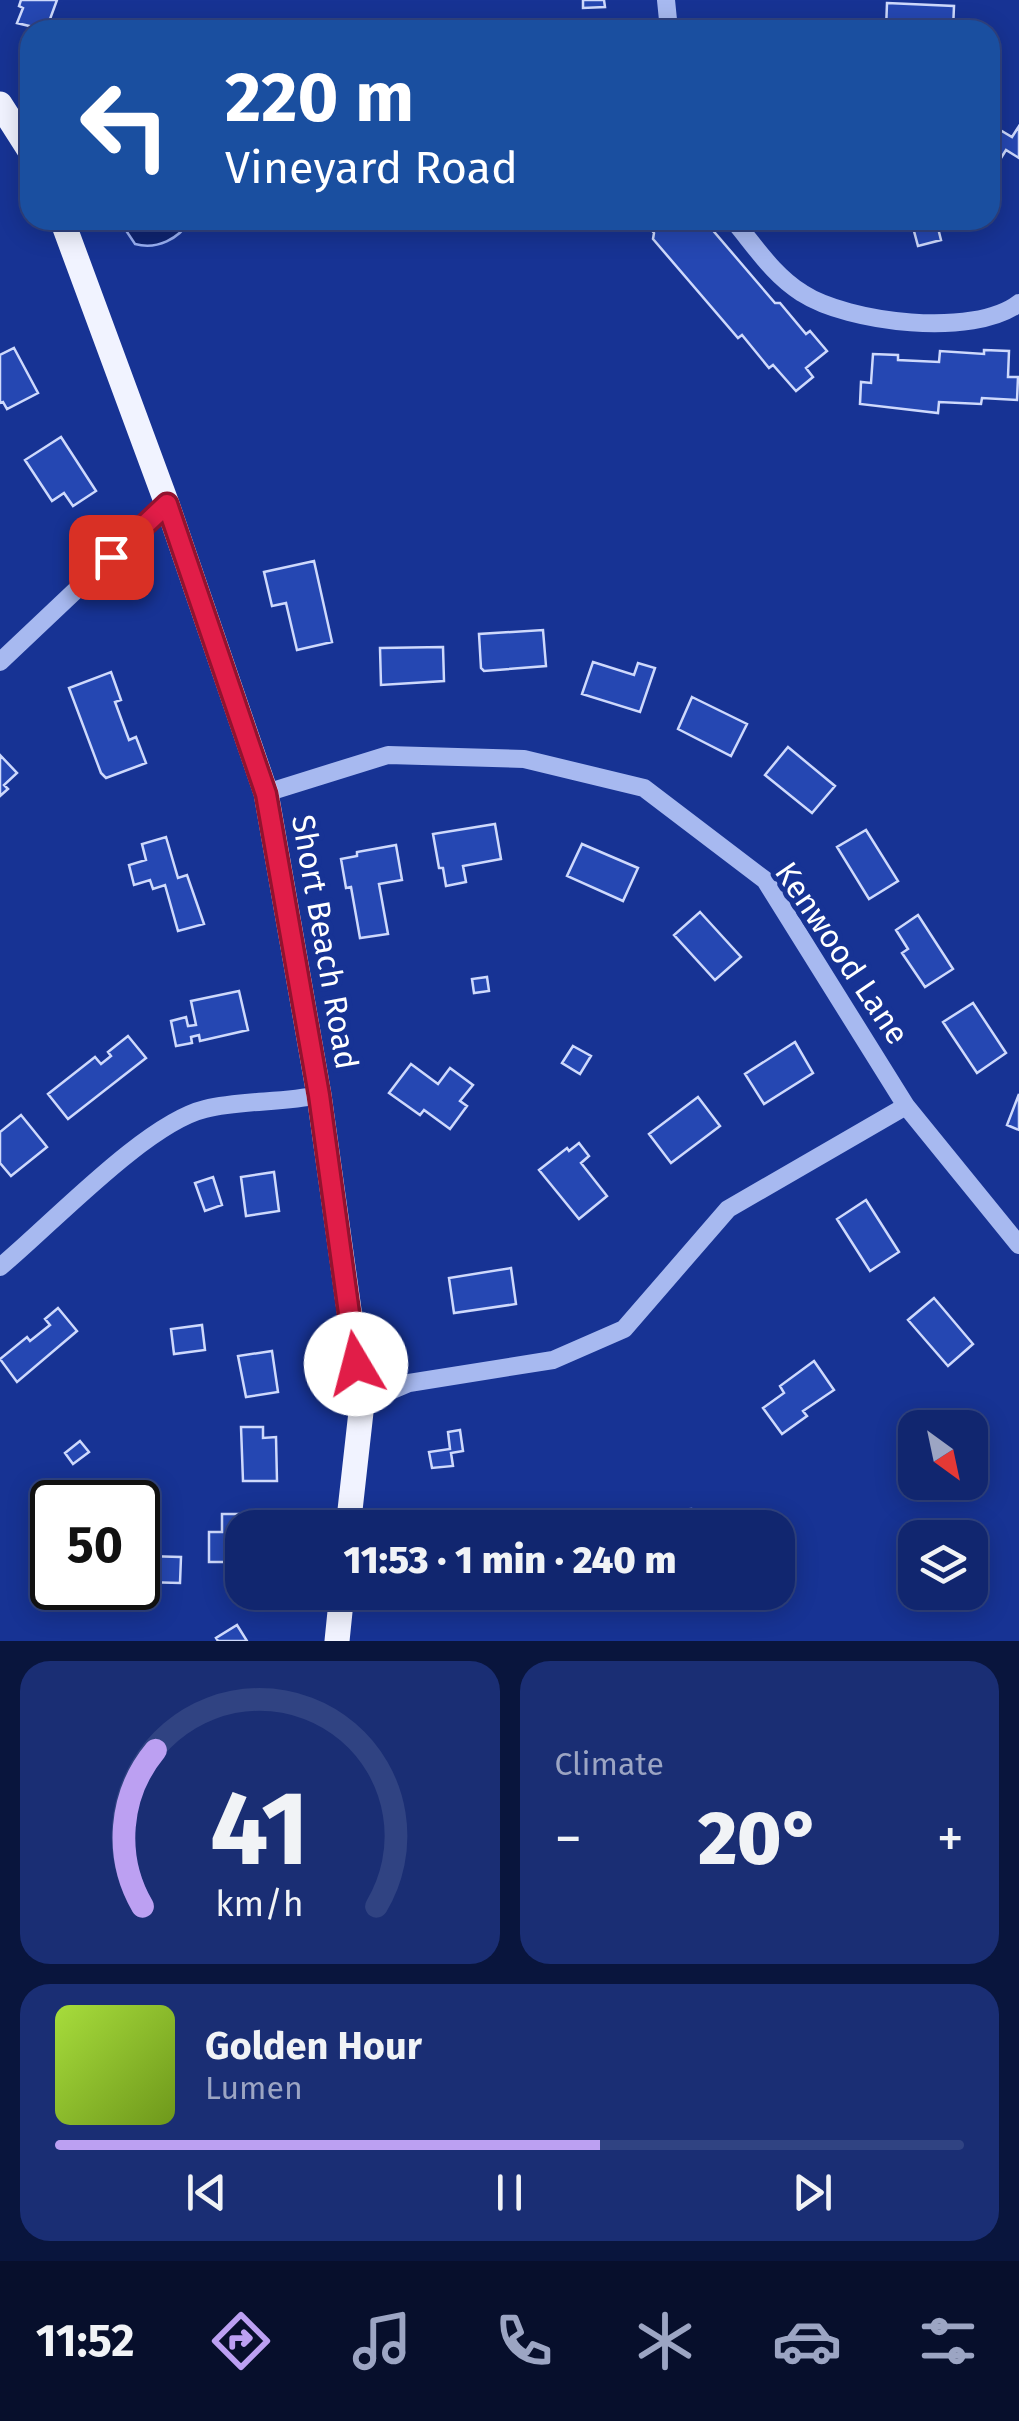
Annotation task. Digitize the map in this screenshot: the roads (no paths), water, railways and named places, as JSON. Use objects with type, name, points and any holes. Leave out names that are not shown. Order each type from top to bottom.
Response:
[{"type":"main road","points":[[0,104],[20,135]]},
{"type":"main road","name":"Short Beach Road","points":[[66,230],[167,504],[266,794],[319,1095],[362,1403],[350,1510]]},
{"type":"main road","points":[[336,1641],[340,1610]]},
{"type":"street","points":[[741,230],[777,275],[804,295],[834,309],[886,320],[942,323],[1011,309],[1019,303]]},
{"type":"street","points":[[0,662],[167,504]]},
{"type":"street","name":"Kenwood Lane","points":[[266,794],[388,755],[524,760],[644,788],[765,880],[906,1106],[1019,1245]]},
{"type":"street","points":[[0,1267],[134,1150],[175,1120],[206,1108],[319,1095]]},
{"type":"street","points":[[362,1403],[409,1383],[553,1360],[624,1330],[728,1209],[906,1106]]}]
